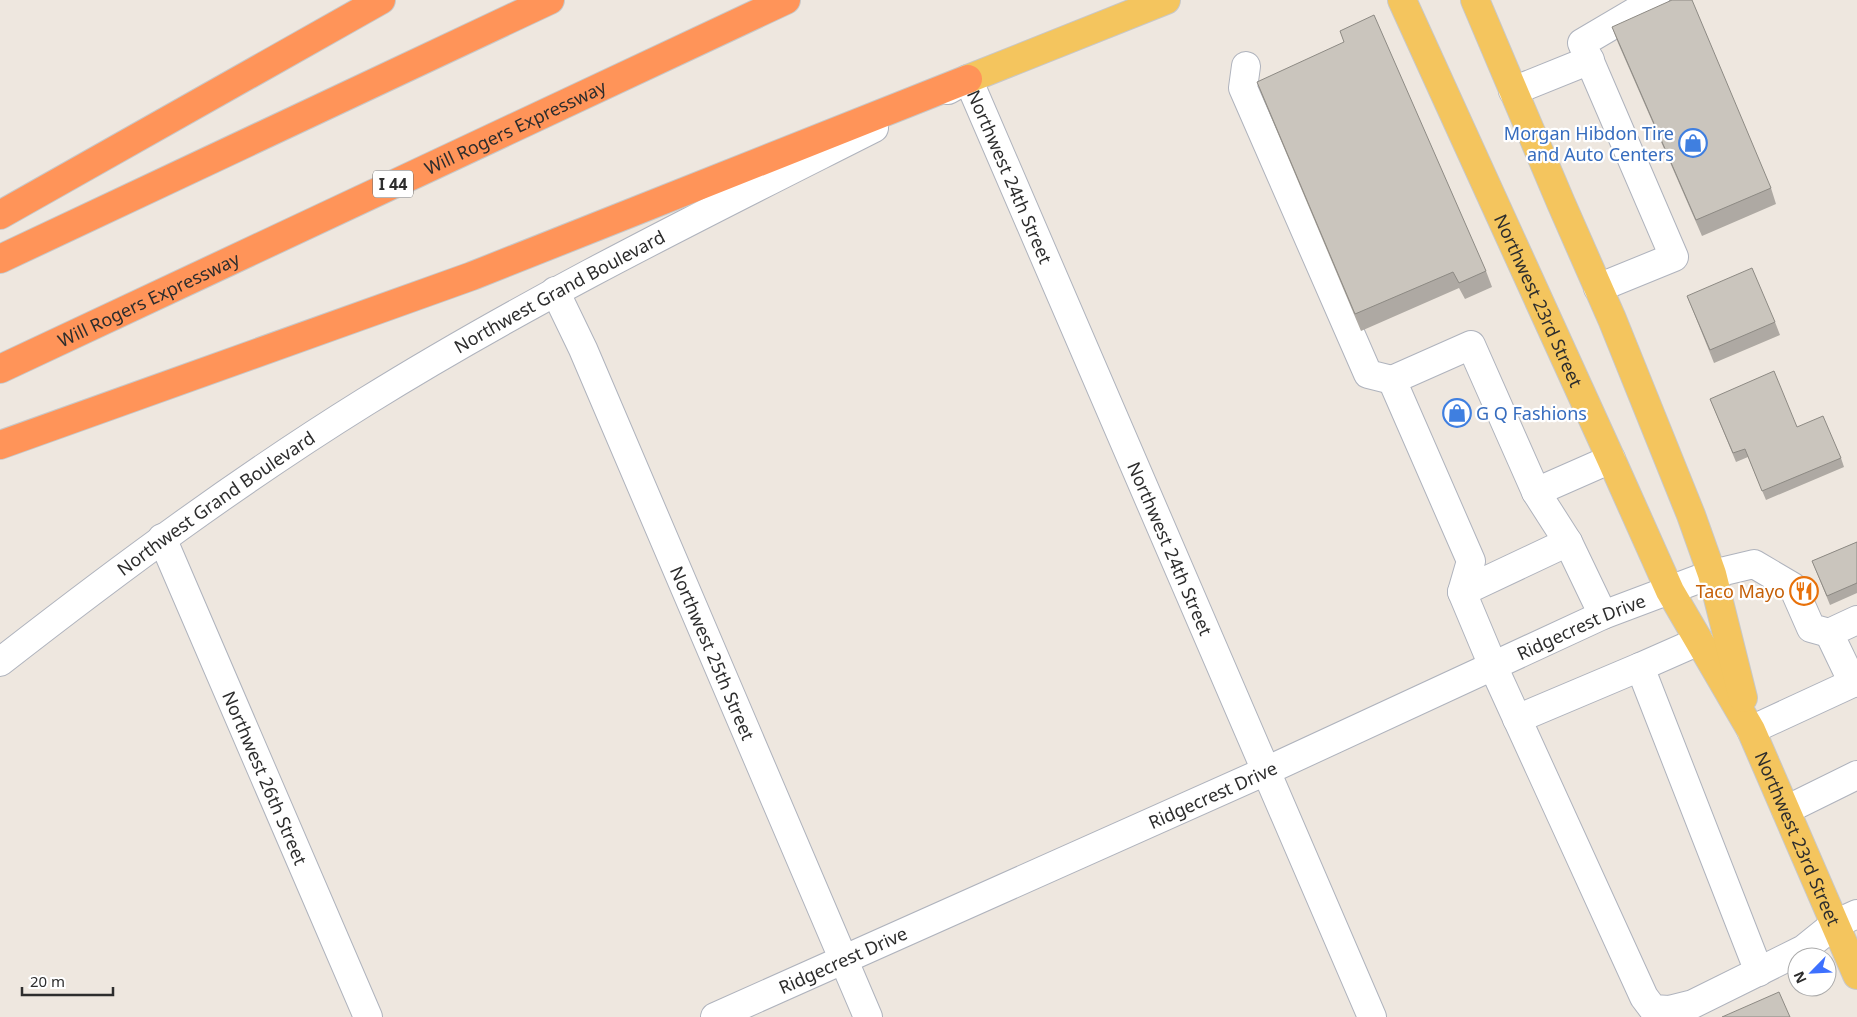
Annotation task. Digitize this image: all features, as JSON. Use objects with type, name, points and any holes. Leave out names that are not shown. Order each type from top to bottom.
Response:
[{"type":"highway","points":[[0,214],[381,0]]},
{"type":"highway","points":[[0,259],[550,0]]},
{"type":"highway","name":"Will Rogers Expressway","points":[[0,368],[786,0]]},
{"type":"highway","points":[[0,445],[472,276],[968,79]]},
{"type":"main road","name":"Northwest Grand Boulevard","points":[[968,79],[1166,0]]},
{"type":"main road","name":"Northwest 23rd Street","points":[[1402,0],[1612,459],[1670,591],[1751,730],[1786,810],[1846,919],[1857,975]]},
{"type":"main road","name":"Northwest 23rd Street","points":[[1480,4],[1513,91],[1651,412],[1691,515],[1712,574],[1751,730]]},
{"type":"street","points":[[1598,288],[1674,257],[1582,43],[1655,0]]},
{"type":"street","points":[[1513,91],[1590,60]]},
{"type":"street","points":[[1246,66],[1243,88],[1368,374],[1392,380],[1471,345],[1536,492],[1568,542],[1603,615]]},
{"type":"street","name":"Northwest Grand Boulevard","points":[[0,662],[162,538],[238,484],[366,402],[555,291],[968,79]]},
{"type":"street","name":"Northwest 24th Street","points":[[968,79],[1372,1017]]},
{"type":"street","name":"Northwest 25th Street","points":[[555,291],[583,349],[868,1017]]},
{"type":"street","points":[[1392,380],[1471,561],[1462,592],[1493,666],[1644,997],[1653,1009],[1669,1010],[1693,1004],[1804,949],[1846,919]]},
{"type":"street","points":[[1536,492],[1612,459]]},
{"type":"street","name":"Northwest 26th Street","points":[[162,538],[368,1017]]},
{"type":"street","points":[[1462,592],[1568,542]]},
{"type":"street","name":"Ridgecrest Drive","points":[[715,1017],[1266,771],[1603,615],[1712,574],[1754,564],[1793,587],[1811,628],[1829,633]]},
{"type":"street","points":[[1751,730],[1855,682],[1829,633],[1857,620]]},
{"type":"street","points":[[1517,719],[1699,641]]},
{"type":"street","points":[[1640,667],[1759,972]]},
{"type":"street","points":[[1786,810],[1857,775]]},
{"type":"building","points":[[1672,0],[1692,0],[1771,188],[1696,220],[1612,27]]},
{"type":"building","points":[[1374,15],[1486,271],[1459,283],[1453,272],[1355,314],[1257,82],[1344,42],[1340,31]]},
{"type":"building","points":[[1752,268],[1775,322],[1710,350],[1687,296]]},
{"type":"building","points":[[1774,371],[1797,427],[1823,416],[1841,458],[1762,491],[1745,449],[1733,453],[1710,399]]},
{"type":"building","points":[[1857,542],[1857,583],[1827,596],[1812,561]]},
{"type":"building","points":[[1779,992],[1790,1017],[1722,1017]]},
{"type":"place","name":"Morgan Hibdon Tire and Auto Centers","points":[[1693,143]]},
{"type":"place","name":"G Q Fashions","points":[[1457,413]]},
{"type":"place","name":"Taco Mayo","points":[[1804,591]]}]
